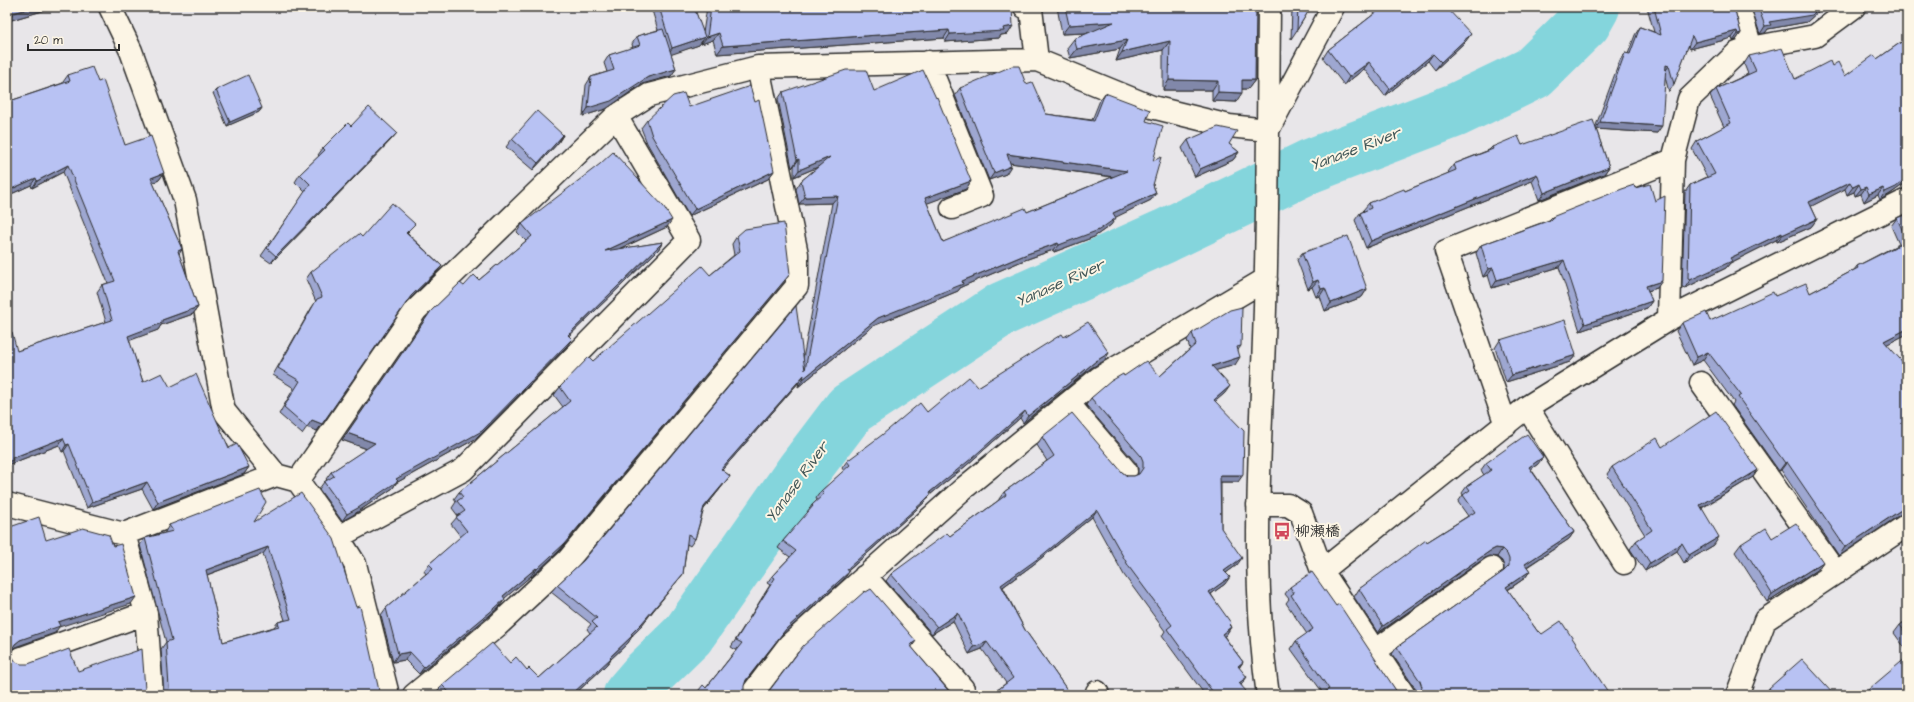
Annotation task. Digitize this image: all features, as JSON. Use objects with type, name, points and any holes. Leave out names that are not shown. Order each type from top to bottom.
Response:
[{"type":"street","points":[[110,7],[131,51],[185,200],[224,411],[276,475]]},
{"type":"street","points":[[1025,7],[1031,10],[1038,60]]},
{"type":"street","points":[[1268,695],[1263,664],[1259,601],[1258,505],[1266,272],[1269,7]]},
{"type":"street","points":[[1268,134],[1333,7]]},
{"type":"street","points":[[1739,7],[1751,48]]},
{"type":"street","points":[[1669,319],[1673,160],[1689,99],[1738,53],[1751,48],[1815,36],[1854,7]]},
{"type":"street","points":[[298,480],[416,310],[616,116],[649,95],[758,67],[1038,60],[1152,107],[1268,134]]},
{"type":"street","points":[[928,62],[982,196],[952,208]]},
{"type":"street","points":[[414,695],[497,626],[568,560],[797,286],[797,254],[758,67]]},
{"type":"street","points":[[338,537],[463,470],[689,240],[616,116]]},
{"type":"street","points":[[1506,424],[1446,250],[1673,160]]},
{"type":"street","points":[[1322,571],[1527,407],[1669,319],[1907,200]]},
{"type":"street","points":[[751,695],[789,645],[964,488],[1098,378],[1266,272]]},
{"type":"street","points":[[1701,383],[1836,572]]},
{"type":"street","points":[[1068,403],[1126,471]]},
{"type":"street","points":[[1527,407],[1624,563]]},
{"type":"street","points":[[7,504],[124,534],[276,475],[298,480],[355,564],[388,695]]},
{"type":"street","points":[[1258,505],[1288,505],[1301,513],[1322,571],[1404,695]]},
{"type":"street","points":[[1737,695],[1765,620],[1907,525]]},
{"type":"street","points":[[124,534],[146,613],[152,695]]},
{"type":"street","points":[[1375,651],[1492,568]]},
{"type":"street","points":[[865,576],[963,689]]},
{"type":"street","points":[[19,659],[146,613]]},
{"type":"building","points":[[9,7],[35,7],[13,13]]},
{"type":"building","points":[[659,7],[694,7],[705,37],[672,48]]},
{"type":"building","points":[[711,7],[1012,7],[1013,26],[1003,28],[1004,31],[950,34],[949,30],[723,46],[719,33],[707,37]]},
{"type":"building","points":[[1065,7],[1256,7],[1255,80],[1242,80],[1242,93],[1218,92],[1218,81],[1169,80],[1170,41],[1122,52],[1127,40],[1077,49],[1074,39],[1114,22],[1069,25]]},
{"type":"building","points":[[1298,7],[1311,7],[1297,30]]},
{"type":"building","points":[[1383,7],[1446,7],[1471,34],[1441,62],[1433,54],[1390,89],[1369,62],[1349,77],[1328,50]]},
{"type":"building","points":[[1654,7],[1734,7],[1741,33],[1738,34],[1737,31],[1695,42],[1692,36],[1674,84],[1669,66],[1666,65],[1662,126],[1600,122],[1625,53],[1630,54],[1640,27],[1661,35]]},
{"type":"building","points":[[1758,7],[1820,7],[1812,15],[1769,22],[1771,25],[1765,26]]},
{"type":"building","points":[[663,29],[676,69],[648,77],[611,101],[588,108],[591,77],[614,70],[609,55],[640,45],[637,36]]},
{"type":"building","points":[[1907,38],[1907,178],[1896,187],[1885,192],[1883,188],[1869,194],[1866,187],[1861,189],[1859,184],[1853,187],[1850,182],[1809,202],[1817,219],[1782,235],[1782,233],[1730,258],[1732,261],[1690,280],[1688,279],[1690,185],[1715,174],[1697,141],[1731,123],[1716,89],[1756,71],[1749,56],[1782,48],[1795,79],[1830,61],[1832,66],[1838,62],[1845,76],[1874,55],[1877,59]]},
{"type":"building","points":[[1012,66],[1019,66],[1026,84],[1032,82],[1046,114],[1094,121],[1105,93],[1150,110],[1146,121],[1163,126],[1153,161],[1161,157],[1153,185],[1156,193],[1113,213],[1116,218],[1099,230],[1059,245],[1058,243],[1027,254],[962,281],[963,284],[878,318],[803,379],[804,375],[721,469],[730,476],[704,507],[695,539],[688,534],[683,574],[631,634],[633,635],[610,657],[611,658],[571,695],[445,695],[449,692],[442,685],[492,643],[510,663],[516,657],[527,670],[529,668],[539,678],[597,627],[592,622],[597,618],[557,585],[583,561],[796,306],[805,370],[838,196],[805,197],[801,181],[830,157],[799,170],[799,159],[797,160],[783,92],[846,70],[866,70],[874,91],[923,70],[936,98],[937,97],[971,181],[925,198],[943,242],[1025,208],[1027,212],[1127,171],[1007,154],[1011,166],[994,173],[960,88]]},
{"type":"building","points":[[92,67],[98,82],[103,80],[125,145],[151,136],[164,173],[151,178],[182,249],[178,251],[198,307],[162,320],[162,323],[128,336],[143,382],[162,373],[170,387],[196,374],[229,448],[237,444],[249,467],[158,502],[147,482],[92,502],[69,444],[66,445],[63,438],[12,458],[13,460],[7,462],[7,334],[12,332],[17,351],[112,320],[102,285],[115,281],[68,165],[37,181],[36,178],[7,191],[7,102],[70,81],[68,75]]},
{"type":"building","points":[[248,75],[262,108],[230,122],[216,90]]},
{"type":"building","points":[[750,86],[755,102],[759,100],[774,171],[695,209],[652,136],[647,120],[673,96],[684,93],[689,107]]},
{"type":"building","points":[[369,107],[397,133],[276,256],[267,248],[310,184],[300,174],[325,150],[323,148],[348,123],[351,126]]},
{"type":"building","points":[[537,111],[563,135],[538,163],[512,139]]},
{"type":"building","points":[[1593,120],[1609,167],[1544,193],[1537,174],[1371,241],[1360,213],[1371,208],[1369,203],[1404,189],[1405,191],[1456,170],[1454,164],[1493,149],[1492,147],[1518,136],[1522,145]]},
{"type":"building","points":[[1218,127],[1237,131],[1229,144],[1239,152],[1200,169],[1188,140]]},
{"type":"building","points":[[613,152],[664,207],[672,220],[605,251],[663,242],[568,335],[572,339],[482,431],[396,479],[398,481],[347,514],[324,482],[334,476],[331,472],[375,443],[347,433],[431,311],[460,283],[464,286],[474,275],[479,280],[532,236],[522,224],[600,164]]},
{"type":"building","points":[[1650,184],[1655,201],[1665,196],[1662,281],[1646,286],[1652,301],[1585,324],[1564,260],[1497,280],[1493,268],[1488,269],[1481,245],[1553,219],[1552,217],[1622,189],[1634,185],[1635,188]]},
{"type":"building","points":[[392,203],[415,224],[406,233],[442,266],[411,296],[322,424],[312,420],[307,427],[284,407],[300,381],[278,368],[317,299],[322,297],[311,272],[359,234],[362,237]]},
{"type":"building","points":[[1907,214],[1907,241],[1897,218]]},
{"type":"building","points":[[784,223],[790,274],[564,544],[537,569],[536,568],[503,596],[505,599],[495,608],[424,667],[410,652],[398,654],[386,608],[433,568],[429,564],[467,531],[456,517],[465,511],[457,501],[463,497],[459,492],[570,401],[560,387],[589,357],[593,361],[702,266],[710,275],[740,251],[737,236],[745,229]]},
{"type":"building","points":[[1348,236],[1367,289],[1331,303],[1325,288],[1321,289],[1318,280],[1313,282],[1302,253]]},
{"type":"building","points":[[1907,241],[1907,329],[1884,341],[1907,367],[1907,506],[1845,547],[1787,462],[1785,463],[1738,397],[1741,395],[1708,352],[1697,357],[1682,323],[1706,312],[1710,321],[1773,292],[1775,296],[1806,283],[1810,293],[1858,268],[1857,266]]},
{"type":"building","points":[[1242,307],[1241,346],[1237,347],[1240,357],[1212,366],[1230,386],[1214,400],[1244,431],[1243,475],[1220,475],[1221,528],[1242,558],[1224,571],[1230,577],[1209,592],[1231,623],[1229,625],[1231,627],[1222,634],[1243,662],[1238,666],[1247,677],[1239,683],[1246,691],[1240,695],[1215,695],[1167,629],[1172,625],[1129,567],[1097,510],[1040,557],[1001,585],[1025,630],[1070,694],[996,695],[995,692],[1013,678],[987,642],[974,647],[958,613],[937,627],[891,574],[947,533],[950,536],[1006,495],[1004,492],[1054,456],[1042,437],[1072,413],[1122,472],[1127,476],[1139,474],[1143,468],[1141,456],[1091,398],[1111,381],[1123,374],[1124,376],[1146,361],[1160,376],[1196,344],[1192,333],[1230,310]]},
{"type":"building","points":[[1565,320],[1576,355],[1512,375],[1500,340]]},
{"type":"building","points":[[1088,322],[1109,353],[1096,361],[1028,416],[1025,411],[972,458],[930,492],[931,494],[923,502],[847,569],[849,572],[786,629],[746,680],[744,692],[746,695],[695,695],[703,685],[706,688],[742,643],[736,640],[775,578],[772,576],[796,551],[783,541],[813,506],[812,505],[824,494],[821,491],[850,465],[847,461],[882,435],[920,403],[927,412],[969,377],[978,387],[1062,334],[1064,337]]},
{"type":"building","points":[[1716,411],[1758,470],[1700,505],[1719,537],[1689,555],[1682,543],[1650,563],[1636,541],[1652,530],[1612,467],[1657,438],[1662,447]]},
{"type":"building","points":[[1527,434],[1543,457],[1529,467],[1574,532],[1525,564],[1530,571],[1506,587],[1538,632],[1539,631],[1542,634],[1561,621],[1610,695],[1419,695],[1422,687],[1420,681],[1397,647],[1504,571],[1509,566],[1507,554],[1502,549],[1496,548],[1490,551],[1383,626],[1359,589],[1426,540],[1427,542],[1475,512],[1463,495],[1470,490],[1467,486],[1491,470],[1486,463]]},
{"type":"building","points":[[260,490],[266,502],[254,522],[301,493],[334,539],[356,607],[360,606],[380,695],[167,695],[169,687],[166,642],[172,640],[145,538],[173,531],[169,525]],"holes":[[[268,547],[291,619],[278,622],[279,626],[223,642],[206,570]]]},
{"type":"building","points":[[39,517],[46,540],[83,528],[109,535],[113,546],[121,544],[136,597],[58,622],[60,626],[20,640],[12,649],[12,656],[16,662],[28,664],[69,649],[78,671],[142,649],[145,689],[147,695],[7,695],[7,528]]},
{"type":"building","points":[[1796,523],[1823,562],[1772,594],[1741,544],[1766,528],[1772,538]]},
{"type":"building","points":[[1312,572],[1336,606],[1339,604],[1399,695],[1320,695],[1329,689],[1296,641],[1313,629],[1291,595],[1294,593],[1290,587]]},
{"type":"building","points":[[871,589],[916,641],[910,645],[952,695],[766,695],[803,646],[865,591],[866,592]]},
{"type":"building","points":[[1907,620],[1907,635],[1900,625]]},
{"type":"building","points":[[1907,657],[1907,695],[1862,695]]},
{"type":"building","points":[[1802,659],[1835,695],[1776,695],[1769,688]]},
{"type":"waterway","name":"Yanase River","points":[[630,695],[649,673],[688,635],[803,471],[850,409],[1002,309],[1165,236],[1310,166],[1456,110],[1533,73],[1584,23],[1593,7]]},
{"type":"place","name":"柳瀬橋","points":[[1282,531]]}]
